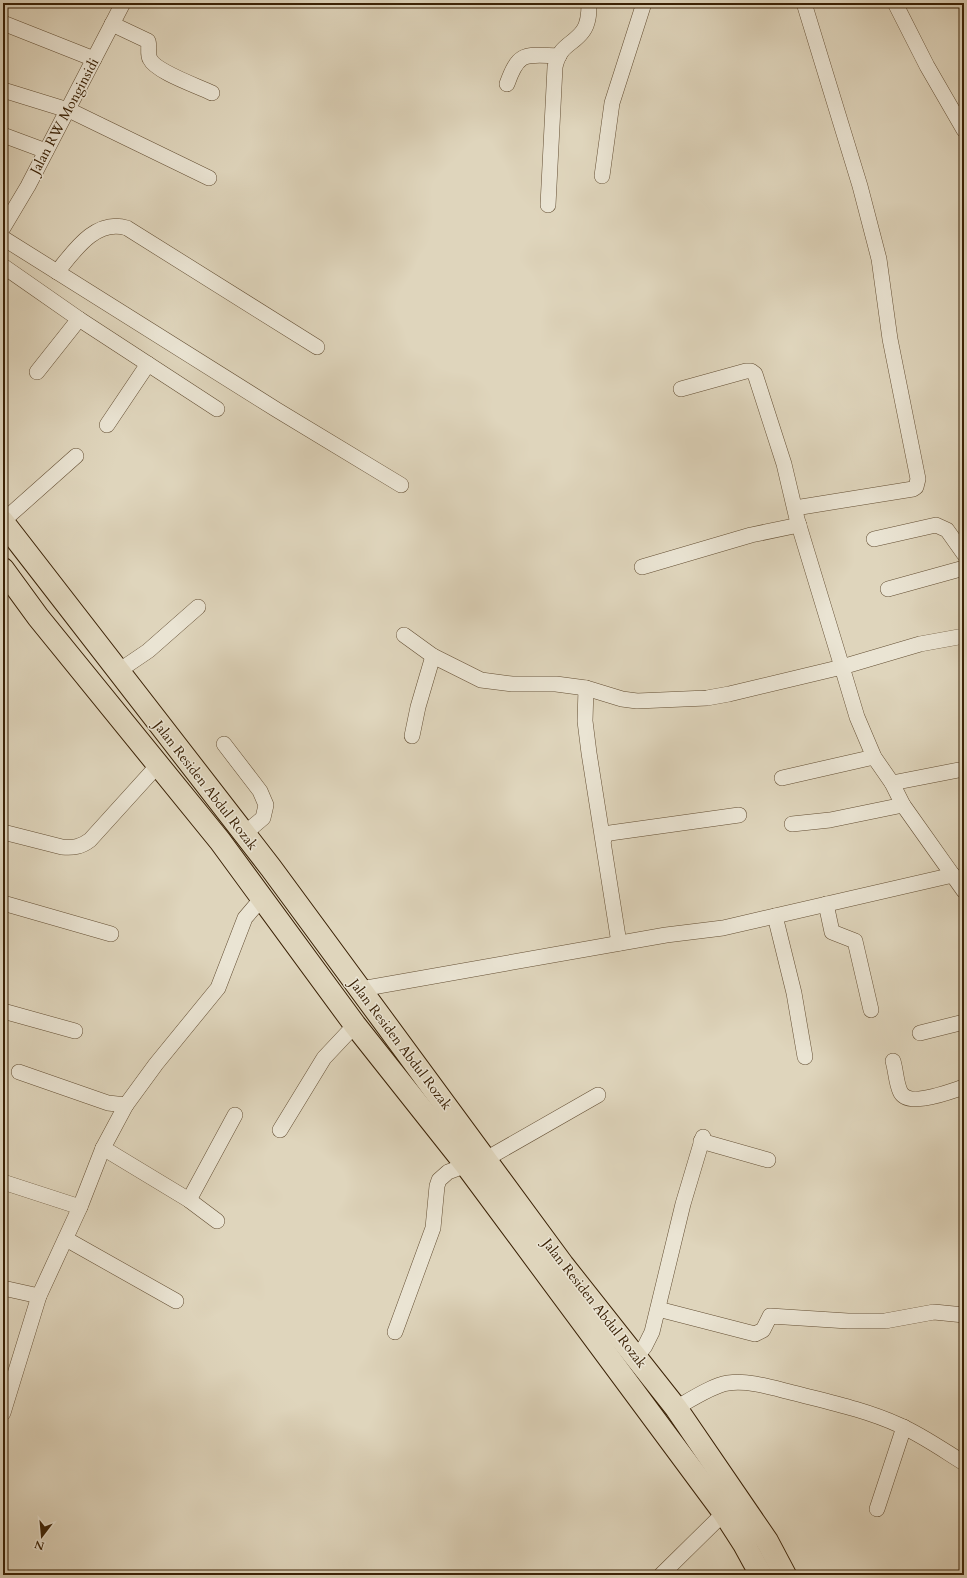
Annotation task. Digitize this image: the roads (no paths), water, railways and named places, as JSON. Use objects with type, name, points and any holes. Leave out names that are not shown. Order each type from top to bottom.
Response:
[{"type":"highway","name":"Jalan Residen Abdul Rozak","points":[[3,522],[244,834],[361,989],[476,1162],[724,1513],[744,1544],[761,1575]]},
{"type":"highway","name":"Jalan Residen Abdul Rozak","points":[[3,569],[38,617],[220,842],[355,1025],[476,1162],[637,1356],[676,1408],[767,1541],[785,1575]]},
{"type":"street","name":"Jalan RW Monginsidi","points":[[3,228],[46,150],[73,112],[94,59],[119,27],[122,3]]},
{"type":"street","points":[[548,205],[554,73],[559,56],[566,45],[583,31],[589,14],[589,3]]},
{"type":"street","points":[[602,176],[612,103],[644,3]]},
{"type":"street","points":[[642,567],[751,534],[797,516],[913,489],[916,486],[918,479],[890,339],[878,259],[860,186],[804,3]]},
{"type":"street","points":[[895,3],[927,66],[964,130]]},
{"type":"street","points":[[3,22],[94,59]]},
{"type":"street","points":[[119,27],[148,41],[148,55],[155,67],[212,93]]},
{"type":"street","points":[[507,84],[512,69],[518,60],[533,55],[559,56]]},
{"type":"street","points":[[3,90],[73,112],[209,178]]},
{"type":"street","points":[[3,135],[46,150]]},
{"type":"street","points":[[57,272],[78,246],[91,235],[105,228],[120,226],[127,228],[317,347]]},
{"type":"street","points":[[3,238],[276,410],[401,485]]},
{"type":"street","points":[[3,266],[79,319],[217,410]]},
{"type":"street","points":[[37,372],[79,319]]},
{"type":"street","points":[[107,425],[148,364]]},
{"type":"street","points":[[681,389],[746,371],[753,372],[784,464],[797,516],[857,717],[874,757],[892,783],[903,805],[954,874],[964,891]]},
{"type":"street","points":[[3,522],[76,456]]},
{"type":"street","points":[[874,539],[936,525],[947,530],[964,554]]},
{"type":"street","points":[[888,589],[964,568]]},
{"type":"street","points":[[118,672],[148,651],[198,607]]},
{"type":"street","points":[[404,635],[432,656],[481,680],[495,682],[556,684],[586,688],[622,699],[637,701],[708,698],[754,689],[842,667],[920,644],[964,636]]},
{"type":"street","points":[[412,736],[418,707],[432,656]]},
{"type":"street","points":[[586,688],[586,721],[589,753],[604,839],[619,943]]},
{"type":"street","points":[[224,744],[260,792],[266,805],[263,818],[244,834]]},
{"type":"street","points":[[782,778],[874,757]]},
{"type":"street","points":[[3,832],[62,847],[71,848],[81,846],[90,840],[158,765]]},
{"type":"street","points":[[892,783],[964,769]]},
{"type":"street","points":[[792,824],[830,820],[903,805]]},
{"type":"street","points":[[604,839],[606,834],[610,833],[739,815]]},
{"type":"street","points":[[361,989],[619,943],[722,928],[954,874]]},
{"type":"street","points":[[3,1413],[39,1296],[80,1207],[103,1148],[126,1105],[156,1064],[214,994],[245,918],[262,898]]},
{"type":"street","points":[[3,903],[111,934]]},
{"type":"street","points":[[826,904],[832,932],[855,941],[871,1010]]},
{"type":"street","points":[[775,916],[794,993],[805,1057]]},
{"type":"street","points":[[3,1011],[75,1031]]},
{"type":"street","points":[[920,1032],[964,1022]]},
{"type":"street","points":[[280,1130],[324,1058],[355,1025]]},
{"type":"street","points":[[893,1061],[900,1091],[909,1098],[926,1098],[964,1087]]},
{"type":"street","points":[[19,1072],[108,1103],[126,1105]]},
{"type":"street","points":[[395,1332],[433,1228],[436,1212],[435,1195],[439,1180],[448,1172],[476,1162],[598,1095]]},
{"type":"street","points":[[189,1200],[234,1115]]},
{"type":"street","points":[[637,1356],[645,1346],[652,1332],[683,1204],[702,1139],[768,1160]]},
{"type":"street","points":[[103,1148],[189,1200],[217,1221]]},
{"type":"street","points":[[3,1182],[80,1207]]},
{"type":"street","points":[[66,1239],[176,1301]]},
{"type":"street","points":[[3,1288],[39,1296]]},
{"type":"street","points":[[658,1309],[755,1334],[763,1330],[770,1316],[848,1321],[885,1321],[934,1312],[964,1315]]},
{"type":"street","points":[[676,1408],[727,1383],[748,1383],[826,1401],[878,1417],[904,1427],[964,1463]]},
{"type":"street","points":[[877,1509],[904,1427]]},
{"type":"street","points":[[661,1575],[724,1513]]}]
